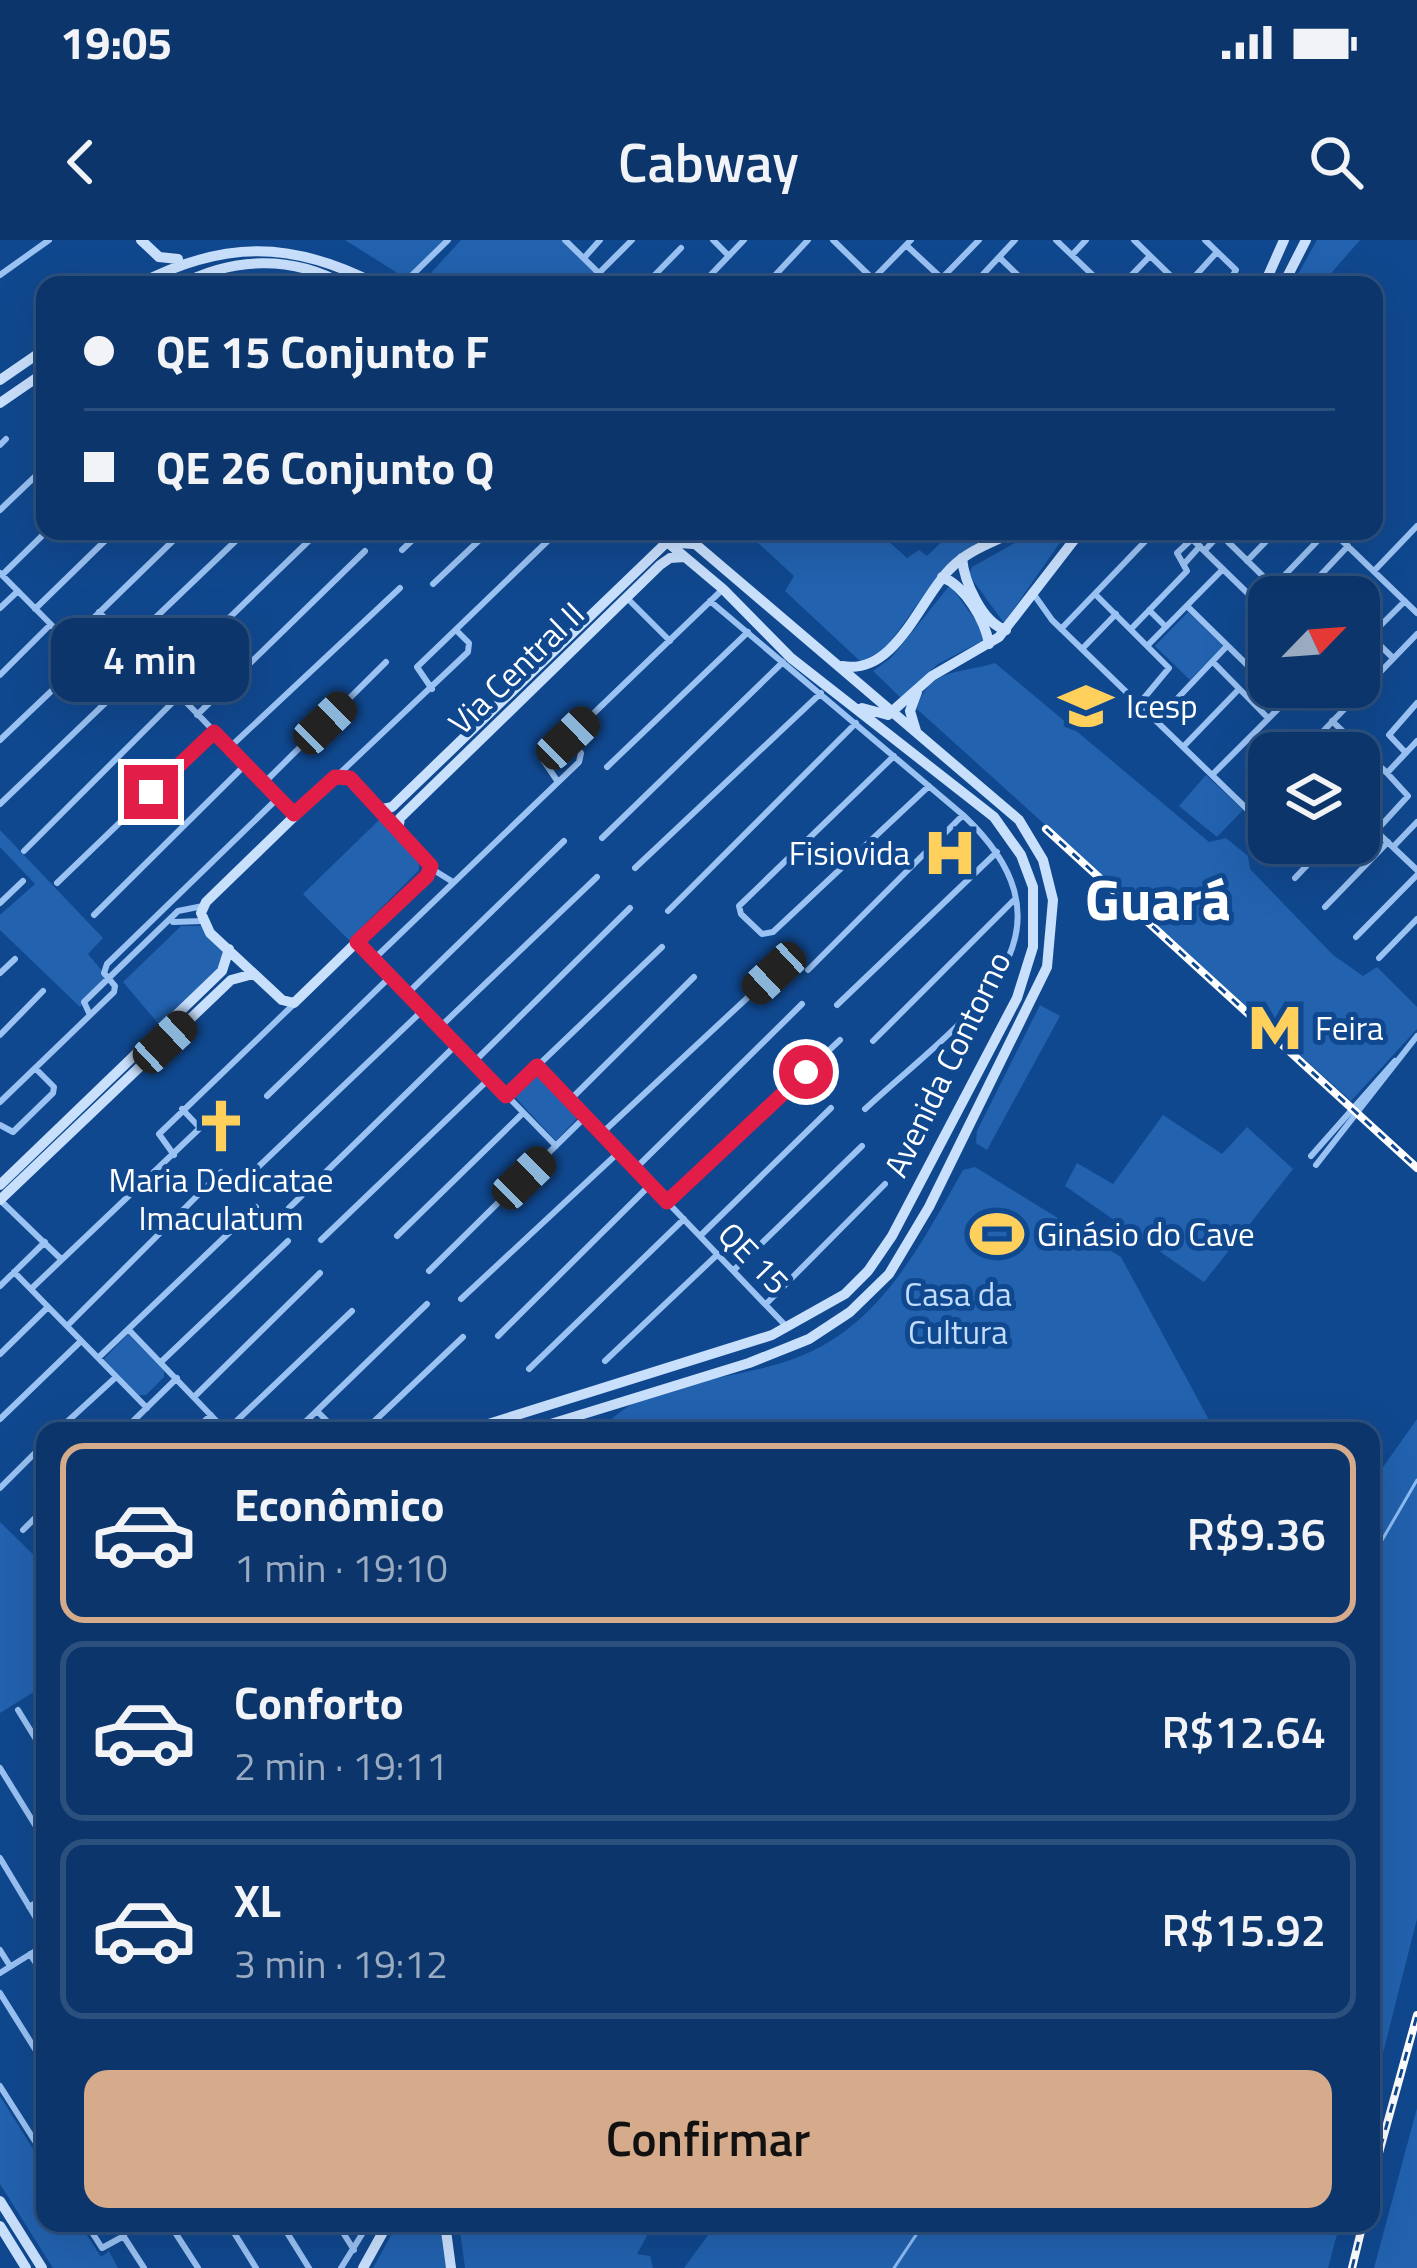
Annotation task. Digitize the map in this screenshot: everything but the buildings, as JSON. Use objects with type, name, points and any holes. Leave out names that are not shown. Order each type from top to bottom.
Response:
[{"type":"main road","points":[[138,240],[159,257],[185,257]]},
{"type":"main road","points":[[138,240],[155,265],[154,273]]},
{"type":"main road","points":[[1268,276],[1284,240]]},
{"type":"main road","points":[[1288,276],[1306,240]]},
{"type":"main road","points":[[253,262],[253,250],[266,242]]},
{"type":"main road","points":[[150,276],[219,246],[266,242],[322,254],[362,276]]},
{"type":"main road","points":[[201,276],[253,262],[327,276]]},
{"type":"main road","points":[[0,380],[36,355]]},
{"type":"main road","points":[[0,403],[36,378]]},
{"type":"main road","name":"Avenida Contorno","points":[[495,1422],[745,1346],[788,1328],[854,1286],[868,1271],[1017,998],[1034,947],[1034,896],[1012,839],[962,789],[787,660],[723,589],[665,540]]},
{"type":"main road","name":"Avenida Contorno","points":[[560,1422],[749,1363],[808,1339],[880,1285],[929,1207],[1029,1007],[1051,952],[1052,900],[1042,860],[1028,831],[691,540]]},
{"type":"main road","points":[[835,664],[856,667],[882,655],[942,577],[962,558],[998,540]]},
{"type":"main road","points":[[822,689],[869,713],[884,716],[893,712],[921,684],[1006,630],[1071,540]]},
{"type":"main road","points":[[667,542],[697,545]]},
{"type":"main road","name":"Via Central II","points":[[378,810],[421,789],[584,640],[627,598],[667,542]]},
{"type":"main road","name":"Via Central II","points":[[398,830],[400,818],[421,789],[574,630],[635,581],[670,558],[684,557]]},
{"type":"main road","points":[[962,558],[967,583],[993,625],[1006,630]]},
{"type":"main road","points":[[942,577],[958,586],[984,626],[988,644]]},
{"type":"main road","points":[[574,630],[584,640]]},
{"type":"main road","points":[[787,660],[788,640],[795,637],[810,643]]},
{"type":"main road","points":[[916,731],[910,711],[921,684]]},
{"type":"main road","points":[[349,772],[378,810],[430,862],[430,869],[294,1004],[275,996],[202,921],[203,906],[294,814],[335,777],[349,772]]},
{"type":"main road","points":[[1012,839],[1017,830],[1028,831]]},
{"type":"main road","points":[[1034,896],[1052,900]]},
{"type":"main road","points":[[0,1200],[222,971],[229,949]]},
{"type":"main road","points":[[0,1186],[231,980],[253,974]]},
{"type":"main road","points":[[1017,998],[1026,999],[1029,1007]]},
{"type":"main road","points":[[868,1271],[880,1285]]},
{"type":"main road","points":[[854,1286],[864,1292],[864,1300]]},
{"type":"main road","points":[[745,1346],[742,1355],[749,1363]]},
{"type":"main road","points":[[534,1410],[540,1422]]},
{"type":"main road","points":[[0,2201],[42,2268]]},
{"type":"main road","points":[[0,2226],[26,2268]]},
{"type":"main road","points":[[363,2268],[383,2232]]},
{"type":"main road","points":[[446,2232],[451,2268]]},
{"type":"street","points":[[0,275],[49,240]]},
{"type":"street","points":[[413,276],[448,240]]},
{"type":"street","points":[[565,240],[602,276]]},
{"type":"street","points":[[584,258],[600,240]]},
{"type":"street","points":[[599,273],[632,240]]},
{"type":"street","points":[[713,240],[729,256]]},
{"type":"street","points":[[710,276],[744,240]]},
{"type":"street","points":[[774,276],[808,240]]},
{"type":"street","points":[[833,240],[870,276]]},
{"type":"street","points":[[951,276],[979,240]]},
{"type":"street","points":[[981,276],[1015,240]]},
{"type":"street","points":[[1056,240],[1093,276]]},
{"type":"street","points":[[1071,255],[1086,240]]},
{"type":"street","points":[[1134,240],[1172,276]]},
{"type":"street","points":[[1205,240],[1237,272],[1234,276]]},
{"type":"street","points":[[881,276],[908,242],[940,276]]},
{"type":"street","points":[[654,276],[681,248]]},
{"type":"street","points":[[1192,276],[1217,252]]},
{"type":"street","points":[[999,256],[1019,276]]},
{"type":"street","points":[[1131,276],[1150,256]]},
{"type":"street","points":[[275,263],[277,276]]},
{"type":"street","points":[[0,510],[36,475]]},
{"type":"street","points":[[1374,571],[1417,526]]},
{"type":"street","points":[[37,540],[1,574],[118,692]]},
{"type":"street","points":[[35,609],[106,540]]},
{"type":"street","points":[[68,643],[174,540]]},
{"type":"street","points":[[129,643],[237,540]]},
{"type":"street","points":[[164,681],[310,540]]},
{"type":"street","points":[[402,550],[413,540]]},
{"type":"street","points":[[433,584],[479,540]]},
{"type":"street","points":[[431,689],[417,667],[549,540]]},
{"type":"street","points":[[1061,629],[1146,540]]},
{"type":"street","points":[[1131,629],[1187,572],[1184,564],[1213,540]]},
{"type":"street","points":[[1228,540],[1263,576]]},
{"type":"street","points":[[1247,561],[1267,540]]},
{"type":"street","points":[[1283,576],[1321,540]]},
{"type":"street","points":[[1341,540],[1417,613]]},
{"type":"street","points":[[1320,576],[1348,546]]},
{"type":"street","points":[[1202,548],[1248,593]]},
{"type":"street","points":[[197,715],[365,551]]},
{"type":"street","points":[[1148,645],[1223,569]]},
{"type":"street","points":[[230,748],[400,588]]},
{"type":"street","points":[[559,782],[543,764],[723,589]]},
{"type":"street","points":[[0,608],[17,591]]},
{"type":"street","points":[[1034,592],[1061,629],[1248,807]]},
{"type":"street","points":[[1095,594],[1169,670],[1138,704]]},
{"type":"street","points":[[627,598],[670,641]]},
{"type":"street","points":[[602,838],[787,660],[710,601]]},
{"type":"street","points":[[1380,626],[1405,601]]},
{"type":"street","points":[[1025,605],[1042,609]]},
{"type":"street","points":[[1187,606],[1248,663]]},
{"type":"street","points":[[1149,610],[1166,627]]},
{"type":"street","points":[[99,612],[294,814]]},
{"type":"street","points":[[1082,649],[1116,614]]},
{"type":"street","points":[[0,675],[50,625]]},
{"type":"street","points":[[349,772],[470,650],[456,630]]},
{"type":"street","points":[[608,767],[748,632]]},
{"type":"street","points":[[1322,732],[1417,634]]},
{"type":"street","points":[[1156,722],[1228,646]]},
{"type":"street","points":[[1380,646],[1393,658]]},
{"type":"street","points":[[0,740],[85,659]]},
{"type":"street","points":[[264,783],[386,662]]},
{"type":"street","points":[[1213,662],[1267,717],[1281,708]]},
{"type":"street","points":[[0,804],[147,663]]},
{"type":"street","points":[[635,868],[822,689],[963,814],[998,852],[1008,875],[1016,940],[1001,978],[865,1109]]},
{"type":"street","points":[[1183,747],[1239,689]]},
{"type":"street","points":[[24,851],[179,696]]},
{"type":"street","points":[[1406,753],[1389,735],[1417,703]]},
{"type":"street","points":[[1212,775],[1267,717]]},
{"type":"street","points":[[1332,721],[1344,732]]},
{"type":"street","points":[[668,911],[856,723]]},
{"type":"street","points":[[57,883],[214,732]]},
{"type":"street","points":[[374,959],[559,782],[581,755],[568,738]]},
{"type":"street","points":[[1387,773],[1417,742]]},
{"type":"street","points":[[894,755],[742,903],[741,914],[762,934],[773,932],[929,786]]},
{"type":"street","points":[[94,915],[246,764]]},
{"type":"street","points":[[1380,766],[1408,796],[1380,826]]},
{"type":"street","points":[[0,1102],[116,990],[106,977],[107,964],[278,798]]},
{"type":"street","points":[[808,970],[963,814]]},
{"type":"street","points":[[1325,907],[1417,822]]},
{"type":"street","points":[[1356,937],[1417,873],[1380,834]]},
{"type":"street","points":[[408,993],[564,841]]},
{"type":"street","points":[[837,1005],[998,852]]},
{"type":"street","points":[[1295,878],[1308,864]]},
{"type":"street","points":[[1008,875],[1026,868]]},
{"type":"street","points":[[430,869],[438,869],[453,882]]},
{"type":"street","points":[[440,1028],[597,877]]},
{"type":"street","points":[[0,904],[23,880]]},
{"type":"street","points":[[873,1041],[1014,900]]},
{"type":"street","points":[[91,1015],[84,1003],[106,977],[178,911],[203,906]]},
{"type":"street","points":[[474,1062],[630,908]]},
{"type":"street","points":[[1379,958],[1417,919]]},
{"type":"street","points":[[169,923],[202,921]]},
{"type":"street","points":[[149,923],[159,933]]},
{"type":"street","points":[[357,942],[556,1146]]},
{"type":"street","points":[[506,1096],[662,946]]},
{"type":"street","points":[[0,973],[15,959]]},
{"type":"street","points":[[601,1134],[774,973]]},
{"type":"street","points":[[267,1096],[391,976]]},
{"type":"street","points":[[570,1100],[694,977]]},
{"type":"street","points":[[0,1035],[44,991]]},
{"type":"street","points":[[275,996],[282,1015]]},
{"type":"street","points":[[174,1155],[159,1134],[294,1004]]},
{"type":"street","points":[[635,1169],[802,1004]]},
{"type":"street","points":[[255,1170],[424,1010]]},
{"type":"street","points":[[1313,1161],[1417,1036]]},
{"type":"street","points":[[667,1202],[840,1040]]},
{"type":"street","points":[[289,1208],[457,1044]]},
{"type":"street","name":"QE 15","points":[[537,1066],[788,1328]]},
{"type":"street","points":[[0,1125],[11,1133],[53,1093],[54,1087],[35,1068]]},
{"type":"street","points":[[321,1240],[490,1078]]},
{"type":"street","points":[[700,1236],[831,1108]]},
{"type":"street","points":[[31,1289],[200,1128],[182,1109]]},
{"type":"street","points":[[398,1236],[523,1113]]},
{"type":"street","points":[[429,1271],[585,1117]]},
{"type":"street","points":[[734,1270],[862,1146]]},
{"type":"street","points":[[461,1299],[619,1152]]},
{"type":"street","points":[[67,1326],[221,1172]]},
{"type":"street","points":[[766,1304],[885,1184]]},
{"type":"street","points":[[498,1336],[650,1185]]},
{"type":"street","points":[[0,1200],[62,1259]]},
{"type":"street","points":[[98,1358],[256,1208]]},
{"type":"street","points":[[529,1369],[684,1220]]},
{"type":"street","points":[[161,1362],[287,1241]]},
{"type":"street","points":[[0,1286],[45,1242]]},
{"type":"street","points":[[605,1360],[718,1254]]},
{"type":"street","points":[[14,1272],[147,1408]]},
{"type":"street","points":[[194,1397],[320,1273]]},
{"type":"street","points":[[305,1422],[427,1304]]},
{"type":"street","points":[[0,1354],[48,1306]]},
{"type":"street","points":[[235,1422],[352,1311]]},
{"type":"street","points":[[128,1330],[218,1422]]},
{"type":"street","points":[[373,1422],[463,1337]]},
{"type":"street","points":[[0,1419],[81,1341]]},
{"type":"street","points":[[67,1422],[116,1376]]},
{"type":"street","points":[[132,1422],[177,1378]]},
{"type":"street","points":[[317,1411],[328,1422]]},
{"type":"street","points":[[203,1422],[211,1414]]},
{"type":"street","points":[[0,1488],[36,1452]]},
{"type":"street","points":[[23,1530],[36,1517]]},
{"type":"street","points":[[18,1710],[36,1739]]},
{"type":"street","points":[[0,1768],[36,1826]]},
{"type":"street","points":[[0,1858],[36,1919]]},
{"type":"street","points":[[29,1907],[36,1903]]},
{"type":"street","points":[[0,1950],[10,1966]]},
{"type":"street","points":[[0,1972],[36,1951]]},
{"type":"street","points":[[31,1954],[36,1962]]},
{"type":"street","points":[[0,1993],[36,2051]]},
{"type":"street","points":[[0,2086],[36,2144]]},
{"type":"street","points":[[91,2232],[101,2248],[124,2236]]},
{"type":"street","points":[[121,2232],[144,2268]]},
{"type":"street","points":[[175,2232],[198,2268]]},
{"type":"street","points":[[234,2232],[256,2268]]},
{"type":"street","points":[[287,2232],[309,2268]]},
{"type":"street","points":[[343,2232],[354,2250]]},
{"type":"street","points":[[341,2268],[364,2232]]},
{"type":"green space","points":[[345,240],[444,240],[410,276],[402,276]]},
{"type":"green space","points":[[461,240],[562,240],[599,276],[428,276]]},
{"type":"green space","points":[[1317,240],[1360,240],[1329,276],[1297,276]]},
{"type":"green space","points":[[755,540],[887,540],[907,558],[919,550],[927,556],[944,540],[986,540],[975,544],[932,584],[886,648],[861,662],[785,591],[794,576]]},
{"type":"green space","points":[[1020,540],[1062,540],[1004,623],[969,575],[972,567]]},
{"type":"green space","points":[[950,585],[984,632],[982,641],[938,664],[901,698],[873,671],[891,658]]},
{"type":"green space","points":[[1188,612],[1223,646],[1190,680],[1155,646]]},
{"type":"green space","points":[[98,620],[141,661],[117,686],[75,642]]},
{"type":"green space","points":[[995,663],[1209,842],[1226,838],[1248,856],[1250,869],[1333,955],[1363,976],[1377,967],[1417,1007],[1417,1029],[1351,1101],[917,709],[929,686],[957,672]]},
{"type":"green space","points":[[1206,775],[1243,810],[1217,837],[1179,806]]},
{"type":"green space","points":[[380,819],[419,861],[419,870],[349,940],[303,894]]},
{"type":"green space","points":[[0,830],[103,938],[88,954],[107,977],[80,1007],[0,930],[0,915],[35,884],[0,847]]},
{"type":"green space","points":[[181,926],[202,926],[229,958],[162,1028],[123,982]]},
{"type":"green space","points":[[1040,1005],[1060,1016],[987,1150],[976,1143],[977,1131]]},
{"type":"green space","points":[[538,1073],[580,1115],[556,1141],[514,1096]]},
{"type":"green space","points":[[1163,1115],[1222,1154],[1247,1127],[1293,1169],[1204,1282],[1065,1186],[1077,1163],[1113,1184]]},
{"type":"green space","name":"Casa da Cultura","points":[[975,1167],[1121,1257],[1210,1422],[606,1422],[655,1394],[796,1358],[852,1326],[896,1280],[963,1170]]},
{"type":"green space","points":[[128,1334],[164,1371],[146,1395],[138,1395],[104,1359]]},
{"type":"green space","points":[[1417,1419],[1417,1919],[1380,2065],[1380,1471]]},
{"type":"green space","points":[[0,1522],[36,1557],[36,1691],[0,1713]]},
{"type":"green space","points":[[0,2096],[36,2154],[36,2232],[85,2232],[101,2257],[109,2251],[118,2268],[53,2268],[0,2184]]},
{"type":"green space","points":[[1417,2108],[1417,2268],[1374,2268]]},
{"type":"green space","points":[[393,2232],[441,2232],[446,2268],[373,2268]]},
{"type":"green space","points":[[460,2232],[649,2232],[637,2254],[650,2256],[653,2268],[465,2268]]},
{"type":"green space","points":[[710,2232],[1338,2232],[1328,2268],[684,2268]]},
{"type":"waterway","points":[[1380,1544],[1417,1480]]},
{"type":"waterway","points":[[894,2268],[918,2232]]},
{"type":"railway","points":[[1046,829],[1417,1168]]},
{"type":"railway","points":[[1380,2149],[1417,2015]]},
{"type":"railway","points":[[1352,2268],[1361,2232]]},
{"type":"place","name":"Icesp","points":[[1086,706]]},
{"type":"place","name":"Fisiovida","points":[[950,853]]},
{"type":"place","name":"Feira","points":[[1275,1028]]},
{"type":"place","name":"Maria Dedicatae Imaculatum","points":[[221,1126]]},
{"type":"place","name":"Ginásio do Cave","points":[[997,1234]]},
{"type":"district","name":"Guará","points":[[1158,900]]},
{"type":"route","points":[[151,792],[214,732],[294,814],[335,777],[350,778],[431,866],[427,876],[357,942],[506,1096],[537,1066],[667,1202],[806,1072]]}]
